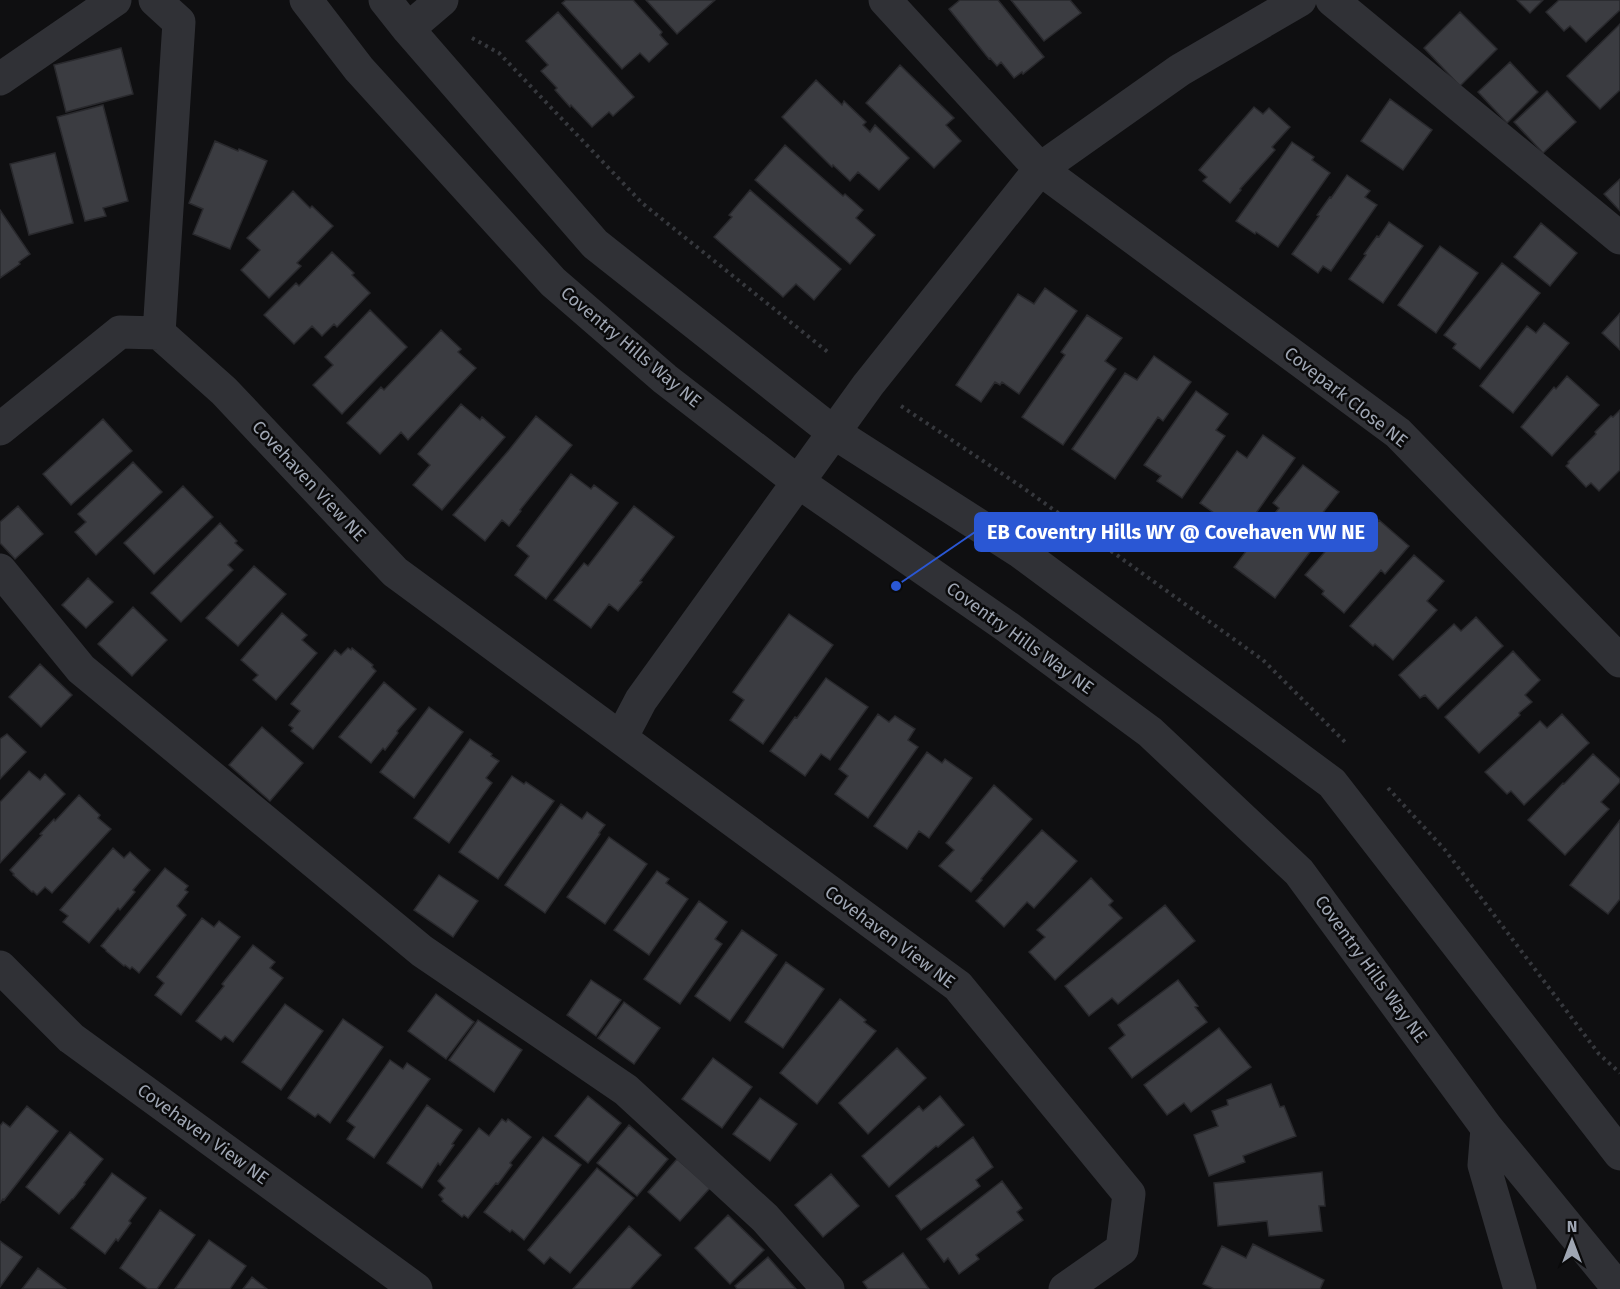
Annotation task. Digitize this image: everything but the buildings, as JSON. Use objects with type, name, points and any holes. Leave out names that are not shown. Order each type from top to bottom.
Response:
[{"type":"street","points":[[0,79],[115,0]]},
{"type":"street","points":[[0,429],[120,332],[159,333],[179,22],[155,0]]},
{"type":"street","name":"Coventry Hills Way NE","points":[[306,0],[358,69],[553,282],[665,379],[797,481],[1005,626],[1150,732],[1291,864],[1487,1128],[1619,1289]]},
{"type":"street","points":[[386,0],[408,29],[595,244],[833,432],[1019,551],[1332,783],[1610,1130],[1620,1154]]},
{"type":"street","points":[[408,29],[442,0]]},
{"type":"street","name":"Covepark Close NE","points":[[885,0],[1040,169],[1398,433],[1620,661]]},
{"type":"street","points":[[621,738],[641,700],[868,384],[1040,169],[1180,70],[1300,0]]},
{"type":"street","points":[[1332,0],[1620,238]]},
{"type":"street","name":"Covehaven View NE","points":[[159,333],[224,392],[395,572],[958,986],[1129,1194],[1122,1249],[1065,1289]]},
{"type":"street","points":[[0,570],[81,669],[422,951],[626,1090],[765,1218],[828,1289]]},
{"type":"street","name":"Covehaven View NE","points":[[0,967],[71,1038],[416,1289]]},
{"type":"street","points":[[1487,1128],[1484,1166],[1520,1289]]},
{"type":"path","points":[[472,38],[499,54],[642,203],[829,353]]},
{"type":"place","name":"EB Coventry Hills WY @ Covehaven VW NE","points":[[896,586]]}]
